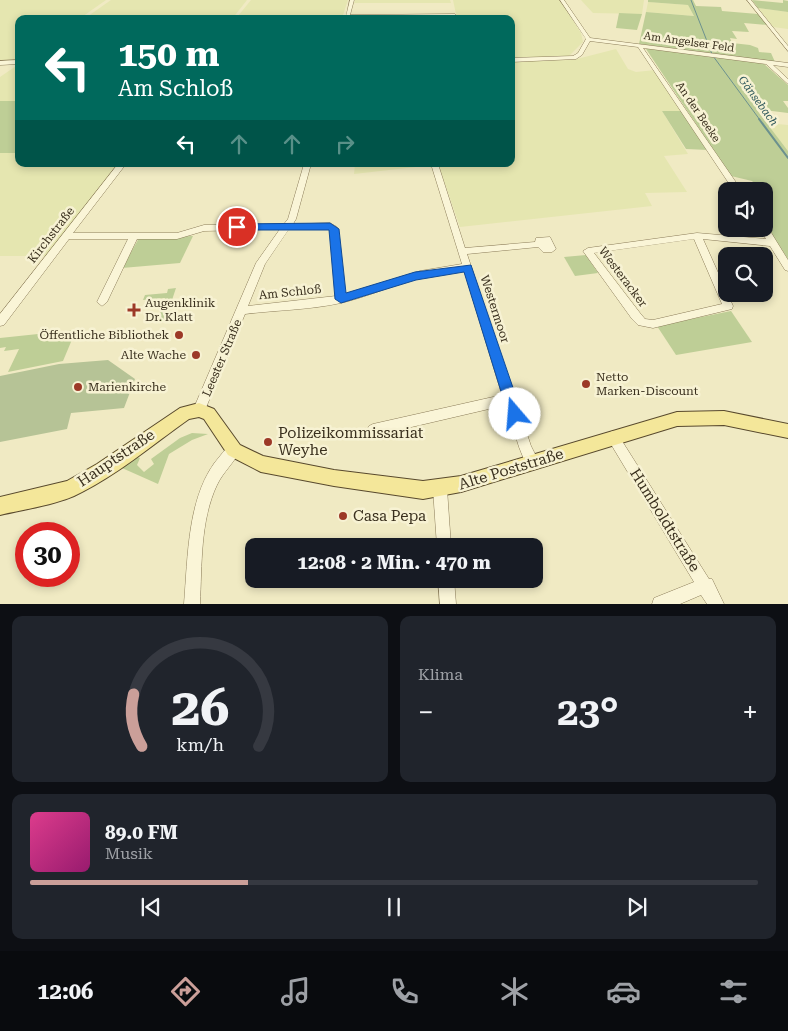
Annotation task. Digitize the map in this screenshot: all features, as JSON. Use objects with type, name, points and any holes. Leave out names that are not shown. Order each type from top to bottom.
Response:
[{"type":"main road","name":"Hauptstraße","points":[[0,506],[47,496],[70,488],[103,470],[171,420],[192,410],[199,410]]},
{"type":"main road","name":"Leester Straße","points":[[199,410],[206,411],[213,418],[234,450]]},
{"type":"main road","name":"Alte Poststraße","points":[[234,450],[261,464],[334,478],[390,487],[440,489],[670,421],[693,418],[724,418],[788,431]]},
{"type":"street","points":[[348,15],[352,0]]},
{"type":"street","points":[[515,60],[566,59],[578,56],[588,39],[562,0]]},
{"type":"street","points":[[749,0],[788,49]]},
{"type":"street","points":[[774,32],[781,33]]},
{"type":"street","name":"Am Angelser Feld","points":[[588,39],[788,65]]},
{"type":"street","name":"An der Beeke","points":[[639,46],[732,182]]},
{"type":"street","points":[[0,62],[15,62]]},
{"type":"street","points":[[766,62],[788,82]]},
{"type":"street","name":"Kirchstraße","points":[[0,322],[120,167]]},
{"type":"street","name":"Leester Straße","points":[[199,410],[261,263],[296,210],[307,167]]},
{"type":"street","name":"Westermoor","points":[[435,167],[532,462]]},
{"type":"street","name":"Am Schloß","points":[[286,227],[330,226],[334,229],[341,299]]},
{"type":"street","points":[[66,236],[179,236],[204,228],[286,227]]},
{"type":"street","points":[[102,302],[134,236]]},
{"type":"street","name":"Westeracker","points":[[697,236],[728,306],[653,324],[642,322],[636,316],[588,251],[697,236],[774,243]]},
{"type":"street","points":[[770,237],[788,268]]},
{"type":"street","points":[[462,251],[540,244]]},
{"type":"street","name":"Am Schloß","points":[[242,310],[341,299],[415,276],[468,267]]},
{"type":"street","points":[[373,430],[510,399]]},
{"type":"street","name":"Humboldtstraße","points":[[613,438],[706,585],[716,604]]},
{"type":"street","points":[[192,604],[197,538],[210,484],[217,468],[234,450]]},
{"type":"street","points":[[440,489],[443,538]]},
{"type":"street","points":[[660,604],[706,585]]},
{"type":"street","points":[[447,588],[448,604]]},
{"type":"green space","points":[[0,0],[106,0],[85,15],[15,15],[15,60],[0,61]]},
{"type":"green space","points":[[111,0],[247,0],[235,15],[90,15]]},
{"type":"green space","points":[[251,0],[348,0],[343,15],[239,15]]},
{"type":"green space","points":[[355,0],[450,0],[451,3],[354,3]]},
{"type":"green space","points":[[453,0],[560,0],[581,33],[583,42],[569,56],[515,58],[515,15],[456,15]]},
{"type":"green space","points":[[581,0],[644,0],[642,14],[593,13]]},
{"type":"green space","points":[[648,0],[693,0],[696,6],[721,7],[722,11],[758,14],[768,25],[744,23],[749,32],[732,31],[737,39],[730,38],[732,43],[750,45],[758,48],[759,52],[771,53],[775,62],[639,44],[646,12],[694,16],[688,5],[648,2]]},
{"type":"green space","points":[[752,0],[783,3],[783,0],[788,1],[788,12],[758,8]]},
{"type":"green space","points":[[648,2],[688,5],[694,16],[646,12]]},
{"type":"green space","points":[[758,8],[788,12],[788,29],[773,27]]},
{"type":"green space","points":[[619,13],[642,14],[637,30],[616,28]]},
{"type":"green space","points":[[616,49],[628,69],[636,72],[655,70],[681,111],[662,111],[688,154],[664,156],[687,192],[645,193],[652,206],[460,227],[439,167],[515,167],[515,61],[573,60]]},
{"type":"green space","points":[[646,49],[763,63],[788,85],[788,101],[783,101],[788,108],[788,113],[756,109],[788,151],[788,259],[773,236],[773,182],[753,182],[731,176]]},
{"type":"green space","points":[[15,67],[15,101],[0,101],[0,77]]},
{"type":"green space","points":[[0,101],[15,101],[15,153],[0,153]]},
{"type":"green space","points":[[662,111],[681,111],[708,150],[686,149]]},
{"type":"green space","points":[[766,123],[788,125],[788,151]]},
{"type":"green space","points":[[0,153],[15,153],[15,167],[117,167],[47,256],[0,256]]},
{"type":"green space","points":[[355,167],[415,167],[354,174]]},
{"type":"green space","points":[[193,236],[180,263],[122,268],[139,238]]},
{"type":"green space","points":[[586,255],[598,273],[575,276],[564,257]]},
{"type":"green space","points":[[176,288],[165,321],[158,321],[165,298],[143,300],[145,295],[167,293],[168,289]]},
{"type":"green space","points":[[731,311],[752,342],[676,355],[657,326]]},
{"type":"green space","points":[[76,330],[63,361],[8,372],[19,349],[4,351],[6,347],[0,348],[0,338]]},
{"type":"green space","points":[[108,360],[135,379],[124,408],[71,413],[67,429],[0,442],[0,376],[59,364]]},
{"type":"green space","points":[[192,433],[208,434],[192,440],[169,454],[158,484],[122,468],[137,457],[140,458],[137,465],[144,472],[154,464],[151,459],[180,438]]},
{"type":"waterway","name":"Gänsebach","points":[[691,0],[712,54]]},
{"type":"waterway","name":"Gänsebach","points":[[713,56],[760,120]]},
{"type":"waterway","name":"Gänsebach","points":[[759,119],[788,158]]},
{"type":"place","name":"Augenklinik Dr. Klatt","points":[[134,310]]},
{"type":"place","name":"Öffentliche Bibliothek","points":[[179,335]]},
{"type":"place","name":"Alte Wache","points":[[196,355]]},
{"type":"place","name":"Netto Marken-Discount","points":[[586,384]]},
{"type":"place","name":"Marienkirche","points":[[78,387]]},
{"type":"place","name":"Polizeikommissariat Weyhe","points":[[268,442]]},
{"type":"place","name":"Casa Pepa","points":[[343,516]]},
{"type":"route","points":[[237,227],[300,228],[330,226],[334,229],[341,299],[415,276],[468,267],[515,414]]}]
